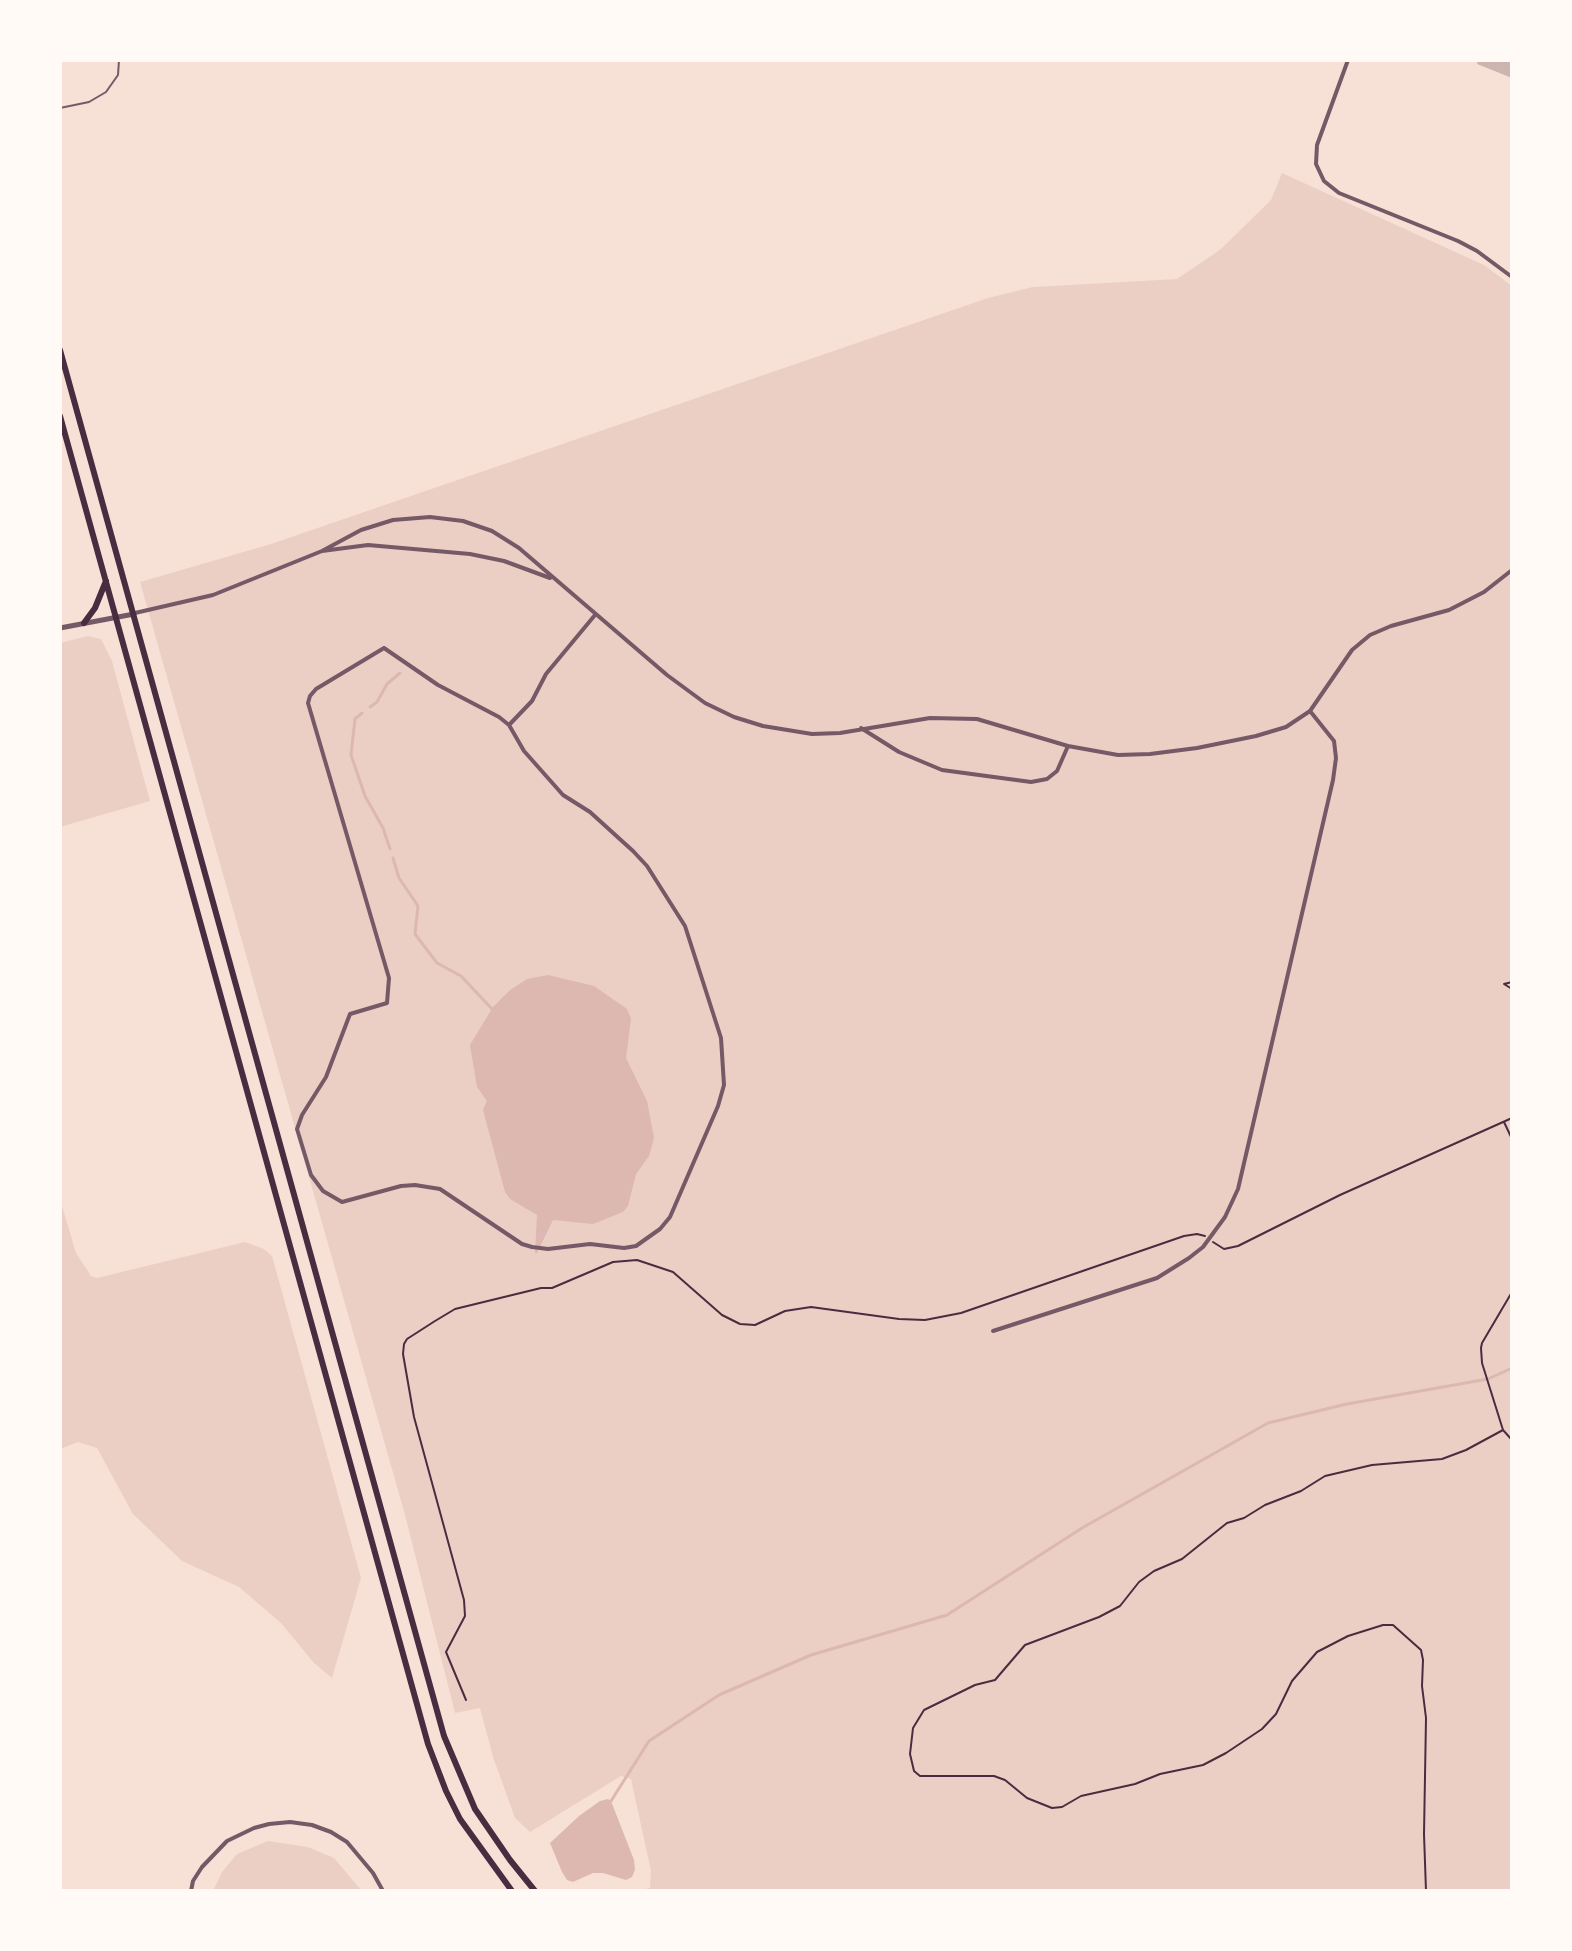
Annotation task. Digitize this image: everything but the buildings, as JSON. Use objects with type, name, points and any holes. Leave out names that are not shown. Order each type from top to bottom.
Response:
[{"type":"main road","points":[[60,350],[435,1703],[459,1776],[475,1809],[535,1891]]},
{"type":"main road","points":[[60,416],[418,1708],[436,1765],[453,1805],[512,1891]]},
{"type":"main road","points":[[84,623],[95,608],[106,581]]},
{"type":"main road","points":[[227,1016],[244,1011]]},
{"type":"main road","points":[[418,1708],[435,1703]]},
{"type":"street","points":[[1348,60],[1317,145],[1316,164],[1324,181],[1339,193],[1458,241],[1512,277]]},
{"type":"street","points":[[60,628],[213,595],[322,551],[377,523],[411,517],[452,519],[492,531],[519,548],[685,689],[734,717],[763,726],[812,734],[840,733],[860,727],[930,718],[977,719],[1068,746],[1118,755],[1150,754],[1197,748],[1275,731],[1298,720],[1310,711],[1352,650],[1370,635],[1449,610],[1484,592],[1512,570]]},
{"type":"street","points":[[322,551],[368,545],[434,549],[504,561],[552,579]]},
{"type":"street","points":[[509,725],[532,701],[546,674],[595,615]]},
{"type":"street","points":[[384,648],[428,679],[509,725],[524,751],[563,795],[590,812],[633,851],[680,915],[721,1038],[725,1072],[718,1106],[670,1217],[660,1229],[636,1246],[624,1248],[590,1244],[548,1249],[532,1247],[522,1244],[440,1189],[415,1185],[342,1202],[333,1198],[311,1175],[297,1129],[302,1115],[326,1077],[350,1014],[387,1003],[389,978],[310,712],[310,696],[316,689],[384,648]]},
{"type":"street","points":[[993,1331],[1157,1278],[1189,1258],[1209,1239],[1225,1217],[1238,1189],[1333,780],[1336,758],[1334,741],[1310,711]]},
{"type":"street","points":[[860,727],[899,752],[942,770],[1031,782],[1047,779],[1057,771],[1068,746]]},
{"type":"street","points":[[191,1891],[202,1867],[227,1841],[254,1828],[290,1822],[312,1825],[347,1842],[373,1873],[383,1891]]},
{"type":"lane","points":[[60,108],[89,102],[106,92],[118,75],[119,60]]},
{"type":"path","points":[[1512,982],[1504,984],[1512,989]]},
{"type":"path","points":[[466,1700],[446,1652],[465,1616],[464,1600],[414,1417],[403,1354],[407,1339],[455,1309],[564,1285],[599,1267],[624,1260],[648,1262],[673,1272],[722,1315],[740,1324],[755,1325],[785,1311],[811,1307],[925,1320],[961,1313],[1184,1236],[1197,1234],[1224,1249],[1238,1246],[1340,1195],[1512,1118]]},
{"type":"path","points":[[1503,1121],[1512,1139]]},
{"type":"path","points":[[1512,1292],[1482,1343],[1482,1363],[1503,1430],[1512,1440]]},
{"type":"path","points":[[1426,1891],[1423,1660],[1421,1650],[1393,1625],[1348,1636],[1317,1652],[1292,1681],[1276,1714],[1262,1729],[1226,1753],[1203,1765],[1081,1796],[1062,1807],[1052,1808],[1027,1798],[1005,1780],[994,1776],[920,1776],[914,1771],[910,1754],[913,1728],[924,1710],[975,1685],[995,1680],[1025,1645],[1120,1606],[1139,1582],[1154,1571],[1182,1559],[1227,1523],[1244,1518],[1325,1476],[1372,1465],[1442,1459],[1503,1430]]},
{"type":"shaded area","points":[[1282,173],[1484,265],[1512,286],[1512,1891],[635,1891],[650,1888],[651,1871],[631,1779],[621,1776],[530,1832],[515,1818],[493,1757],[480,1708],[455,1713],[405,1515],[140,582],[271,544],[988,298],[1033,287],[1177,279],[1221,249],[1271,200]]},
{"type":"shaded area","points":[[88,636],[101,639],[112,661],[150,801],[60,827],[60,643]]},
{"type":"shaded area","points":[[548,975],[594,986],[627,1009],[631,1019],[626,1058],[647,1101],[654,1138],[649,1156],[636,1174],[628,1206],[623,1212],[593,1224],[553,1220],[535,1253],[537,1215],[510,1199],[505,1192],[483,1110],[487,1101],[477,1087],[470,1045],[493,1007],[510,990],[527,979]]},
{"type":"shaded area","points":[[60,1199],[76,1253],[91,1276],[97,1278],[245,1242],[264,1249],[272,1256],[361,1578],[332,1678],[314,1663],[281,1623],[239,1587],[182,1561],[133,1514],[97,1448],[78,1442],[60,1449]]},
{"type":"shaded area","points":[[608,1799],[634,1860],[632,1877],[626,1880],[593,1873],[573,1882],[567,1880],[550,1843],[579,1816]]},
{"type":"shaded area","points":[[268,1841],[308,1847],[334,1858],[362,1891],[213,1891],[222,1872],[237,1854]]},
{"type":"waterway","points":[[370,707],[377,702],[387,684],[400,673]]},
{"type":"waterway","points":[[362,713],[355,719],[351,755],[365,796],[383,828],[390,849]]},
{"type":"waterway","points":[[393,858],[399,878],[418,906],[415,934],[437,963],[461,976],[492,1009]]},
{"type":"waterway","points":[[611,1801],[649,1741],[719,1695],[811,1655],[947,1615],[1082,1528],[1268,1423],[1347,1404],[1488,1379],[1512,1368]]}]
